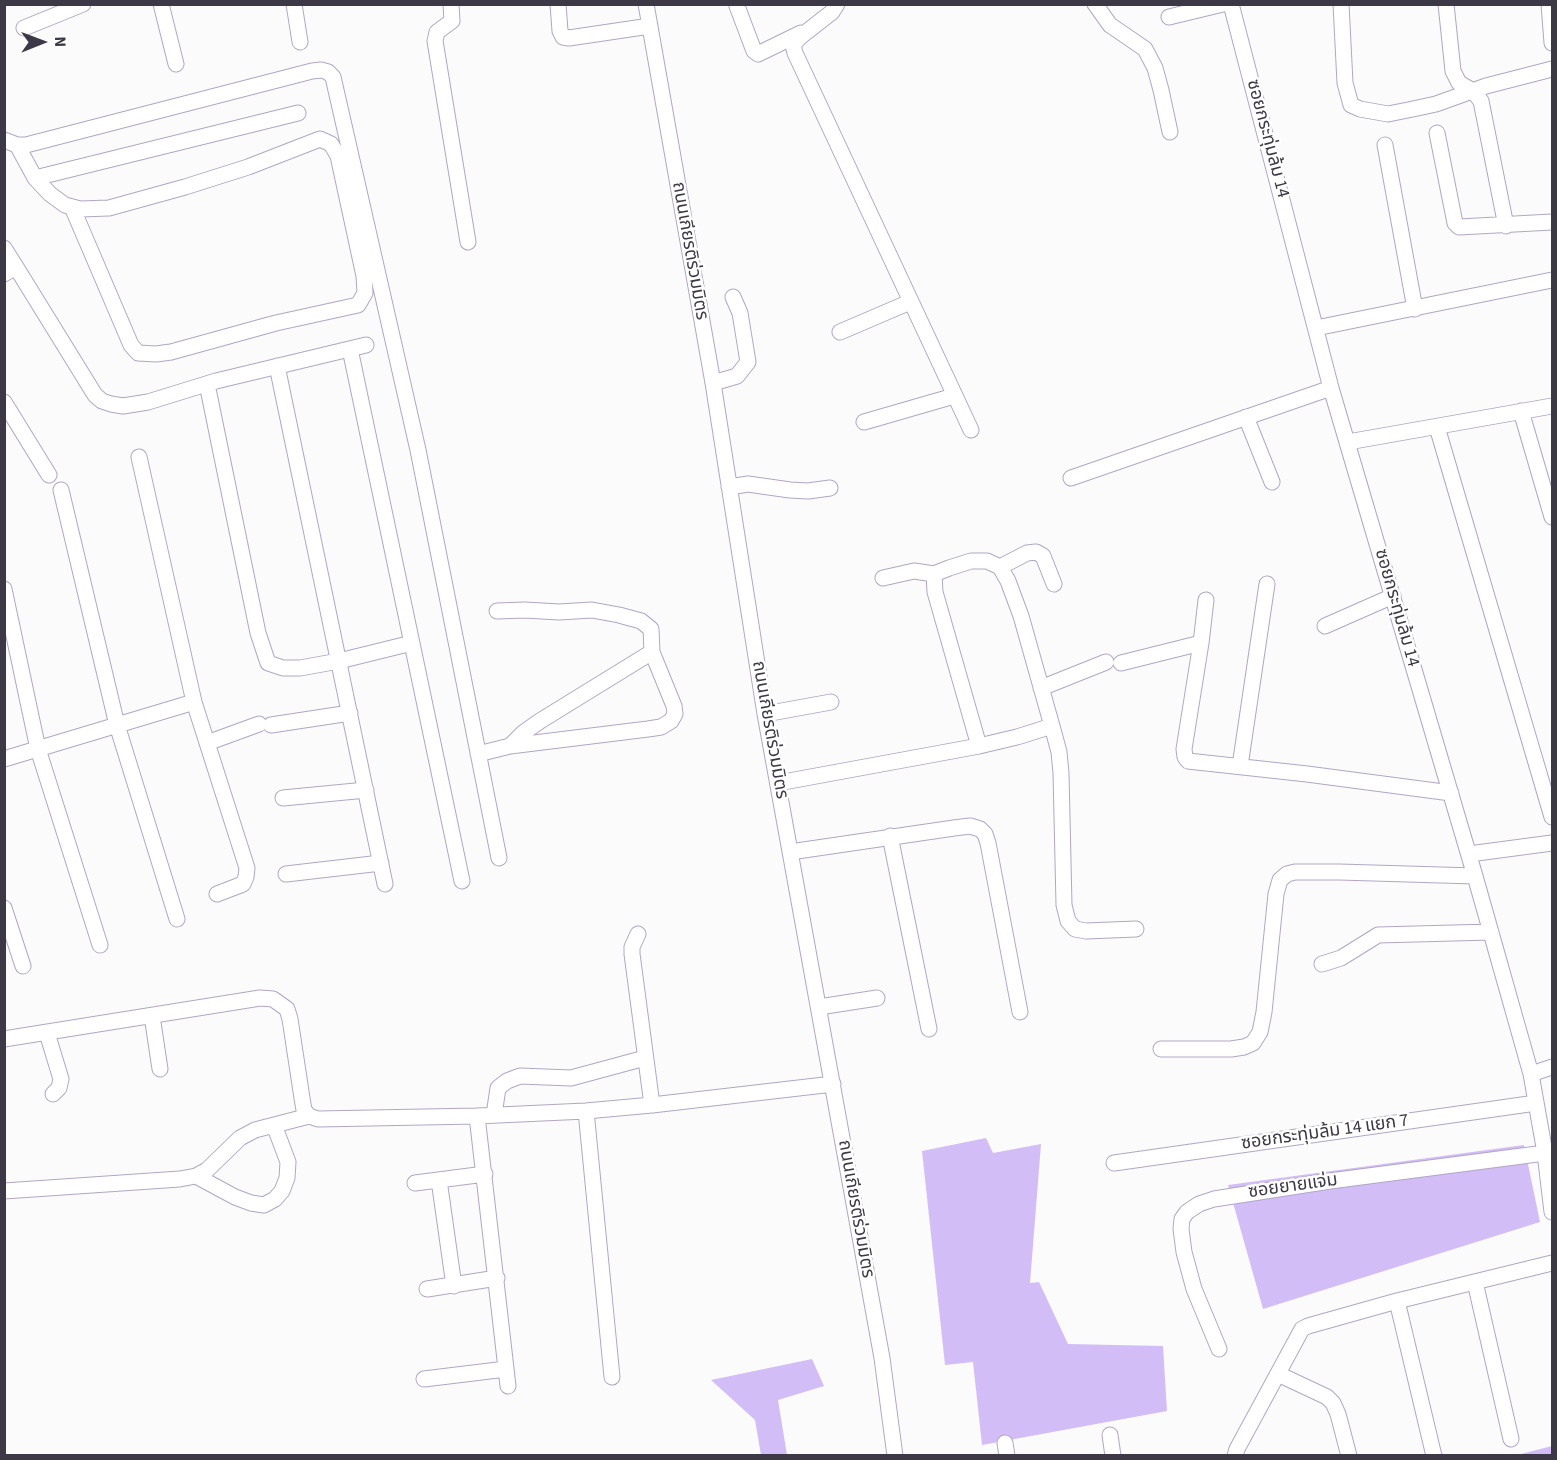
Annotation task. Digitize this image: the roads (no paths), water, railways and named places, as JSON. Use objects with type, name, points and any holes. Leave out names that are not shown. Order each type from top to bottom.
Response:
[{"type":"street","points":[[24,28],[83,4]]},
{"type":"street","points":[[161,4],[176,64]]},
{"type":"street","points":[[294,4],[300,42]]},
{"type":"street","points":[[451,4],[452,21],[437,32],[435,41],[468,242]]},
{"type":"street","points":[[558,4],[560,31],[563,37],[569,39],[650,26]]},
{"type":"street","name":"ถนนเกียรติร่วมมิตร","points":[[646,4],[713,383],[765,714],[882,1358],[895,1455]]},
{"type":"street","points":[[837,4],[832,12],[809,29],[793,45],[795,53],[971,430]]},
{"type":"street","points":[[1095,4],[1110,25],[1145,49],[1155,68],[1170,132]]},
{"type":"street","points":[[1169,17],[1222,4]]},
{"type":"street","name":"ซอยกระทุ่มล้ม 14","points":[[1231,4],[1331,388],[1469,854],[1531,1074],[1545,1153],[1552,1212]]},
{"type":"street","points":[[1341,4],[1345,83],[1352,105],[1360,109],[1388,114],[1436,104],[1486,86],[1552,69]]},
{"type":"street","points":[[1446,4],[1453,71],[1459,83],[1473,91],[1481,101],[1506,226]]},
{"type":"street","points":[[1549,4],[1552,44]]},
{"type":"street","points":[[737,6],[754,51],[758,54],[809,29]]},
{"type":"street","points":[[11,142],[26,145],[312,71],[321,70],[333,77],[418,450],[499,858]]},
{"type":"street","points":[[35,178],[298,113]]},
{"type":"street","points":[[1437,133],[1455,223],[1459,227],[1552,222]]},
{"type":"street","points":[[11,142],[35,178],[50,194],[65,205],[80,209],[109,208],[238,170],[320,140],[331,144],[338,156],[364,276],[364,293],[357,305],[276,323],[171,352],[138,353],[131,345],[72,207]]},
{"type":"street","points":[[1385,145],[1415,309]]},
{"type":"street","points":[[4,248],[10,271],[95,395],[102,401],[123,406],[148,402],[207,384],[366,345]]},
{"type":"street","points":[[1316,328],[1552,280]]},
{"type":"street","points":[[713,383],[737,376],[748,362],[740,313],[733,297]]},
{"type":"street","points":[[840,332],[910,302]]},
{"type":"street","points":[[350,349],[462,880]]},
{"type":"street","points":[[277,366],[385,884]]},
{"type":"street","points":[[207,384],[251,599],[268,663],[283,668],[300,668],[412,643]]},
{"type":"street","points":[[1071,478],[1331,388]]},
{"type":"street","points":[[864,422],[954,396]]},
{"type":"street","points":[[4,402],[49,475]]},
{"type":"street","points":[[1348,442],[1552,406]]},
{"type":"street","points":[[1521,411],[1552,517]]},
{"type":"street","points":[[1246,417],[1272,482]]},
{"type":"street","points":[[1437,427],[1552,817]]},
{"type":"street","points":[[139,457],[194,702],[247,868],[243,884],[217,894]]},
{"type":"street","points":[[729,487],[748,484],[808,491],[830,488]]},
{"type":"street","points":[[61,490],[117,725],[177,919]]},
{"type":"street","points":[[1000,567],[1036,552],[1043,556],[1054,584]]},
{"type":"street","points":[[884,578],[915,571],[934,574],[971,561],[987,561],[1000,567],[1008,581],[1021,616],[1059,752],[1064,905],[1068,921],[1075,929],[1086,931],[1136,928]]},
{"type":"street","points":[[934,574],[935,592],[979,746]]},
{"type":"street","points":[[1240,766],[1267,584]]},
{"type":"street","points":[[4,589],[38,749],[100,945]]},
{"type":"street","points":[[1324,626],[1393,596]]},
{"type":"street","points":[[1206,600],[1184,749],[1188,761],[1451,793]]},
{"type":"street","points":[[478,754],[510,746],[661,727],[675,714],[674,706],[652,652],[651,629],[641,621],[592,610],[497,611]]},
{"type":"street","points":[[1041,688],[1114,663],[1201,643]]},
{"type":"street","points":[[510,746],[540,721],[652,652]]},
{"type":"street","points":[[4,759],[194,702]]},
{"type":"street","points":[[765,714],[831,702]]},
{"type":"street","points":[[207,743],[265,725],[350,713]]},
{"type":"street","points":[[778,783],[979,746],[1052,726]]},
{"type":"street","points":[[283,798],[366,790]]},
{"type":"street","points":[[790,852],[890,836],[970,826],[980,828],[988,843],[1020,1012]]},
{"type":"street","points":[[890,836],[929,1029]]},
{"type":"street","points":[[1469,854],[1552,843]]},
{"type":"street","points":[[286,874],[381,863]]},
{"type":"street","points":[[1161,1049],[1231,1049],[1253,1043],[1260,1032],[1264,1012],[1276,894],[1280,880],[1287,874],[1339,872],[1475,876]]},
{"type":"street","points":[[4,908],[23,966]]},
{"type":"street","points":[[1322,964],[1341,958],[1378,935],[1491,933]]},
{"type":"street","points":[[638,934],[632,946],[632,954],[652,1105]]},
{"type":"street","points":[[4,1039],[260,998],[273,999],[287,1009],[290,1019],[304,1110],[309,1116],[318,1119],[586,1111],[833,1084]]},
{"type":"street","points":[[819,1007],[877,998]]},
{"type":"street","points":[[152,1016],[160,1069]]},
{"type":"street","points":[[47,1033],[61,1079],[59,1088],[53,1094]]},
{"type":"street","points":[[494,1115],[498,1088],[520,1076],[571,1078],[645,1058]]},
{"type":"street","points":[[1531,1074],[1552,1067]]},
{"type":"street","name":"ซอยกระทุ่มล้ม 14 แยก 7","points":[[1114,1163],[1536,1103]]},
{"type":"street","points":[[586,1111],[612,1377]]},
{"type":"street","points":[[4,1191],[196,1176],[207,1170],[240,1138],[255,1130],[309,1116]]},
{"type":"street","points":[[477,1116],[508,1386]]},
{"type":"street","points":[[196,1176],[251,1203],[264,1204],[276,1199],[285,1185],[288,1162],[274,1125]]},
{"type":"street","name":"ซอยยายแจ่ม","points":[[1218,1349],[1194,1289],[1183,1240],[1182,1219],[1187,1212],[1199,1204],[1214,1198],[1545,1153]]},
{"type":"street","points":[[415,1182],[485,1174]]},
{"type":"street","points":[[439,1180],[454,1286]]},
{"type":"street","points":[[1235,1455],[1302,1329],[1397,1301],[1552,1263]]},
{"type":"street","points":[[427,1289],[497,1278]]},
{"type":"street","points":[[1475,1282],[1511,1439]]},
{"type":"street","points":[[1397,1301],[1434,1455]]},
{"type":"street","points":[[424,1379],[506,1369]]},
{"type":"street","points":[[1278,1374],[1327,1397],[1333,1403],[1348,1455]]},
{"type":"street","points":[[1110,1435],[1113,1455]]}]
